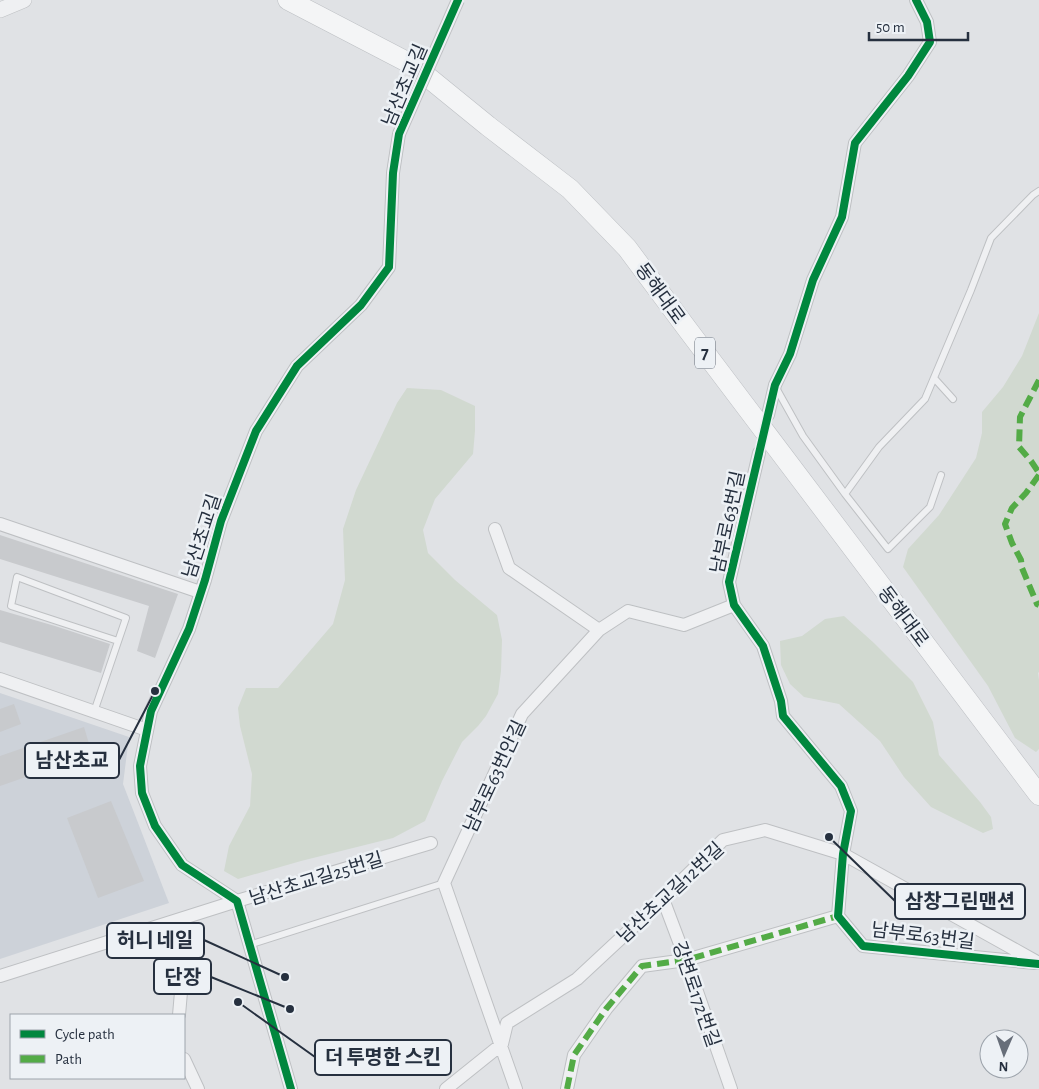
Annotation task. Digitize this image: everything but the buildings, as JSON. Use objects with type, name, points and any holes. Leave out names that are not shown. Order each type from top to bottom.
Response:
[{"type":"main road","name":"동해대로","points":[[289,0],[413,65],[570,190],[628,248],[1039,795]]},
{"type":"street","points":[[0,10],[24,0]]},
{"type":"street","name":"남산초교길","points":[[237,901],[182,865],[155,826],[142,793],[140,766],[151,711],[189,628],[220,521],[256,431],[297,366],[360,305],[389,267],[393,173],[399,134],[458,0]]},
{"type":"street","points":[[768,415],[775,385],[790,354],[813,280],[842,217],[855,144],[908,76],[930,42],[927,22],[916,0]]},
{"type":"street","name":"남부로63번길","points":[[759,453],[730,582],[734,605],[763,646],[781,701],[783,716],[841,786],[850,811],[838,916],[863,946],[1039,963]]},
{"type":"street","points":[[0,524],[200,592]]},
{"type":"street","points":[[495,529],[508,568],[599,630]]},
{"type":"street","name":"남부로63번안길","points":[[444,883],[522,714],[599,630],[628,611],[684,625],[734,605]]},
{"type":"street","points":[[0,679],[147,730]]},
{"type":"street","name":"남산초교길12번길","points":[[502,1044],[507,1023],[577,979],[723,840],[765,830],[844,854],[1039,963]]},
{"type":"street","name":"남산초교길25번길","points":[[0,976],[237,901],[431,843]]},
{"type":"street","points":[[444,883],[502,1044],[513,1088]]},
{"type":"street","name":"강변로172번길","points":[[663,899],[731,1089]]},
{"type":"street","points":[[237,901],[291,1089]]},
{"type":"street","points":[[567,1089],[574,1055],[606,1009],[642,966],[686,960],[838,916]]},
{"type":"street","points":[[177,920],[183,969],[179,1014]]},
{"type":"street","points":[[446,1089],[502,1044]]},
{"type":"street","points":[[185,1061],[198,1089]]},
{"type":"lane","points":[[845,494],[879,447],[925,399],[991,238],[1039,191]]},
{"type":"lane","points":[[934,378],[953,399]]},
{"type":"lane","points":[[775,385],[804,436],[845,494],[888,548],[930,507],[941,475]]},
{"type":"lane","points":[[94,712],[118,642],[126,618],[17,577],[11,606],[118,642]]},
{"type":"lane","points":[[250,945],[444,883]]},
{"type":"shaded area","points":[[1039,313],[1039,749],[1036,752],[1015,738],[988,686],[903,567],[908,549],[939,515],[976,458],[982,433],[982,412],[1003,387],[1022,356]]},
{"type":"shaded area","points":[[407,388],[441,390],[475,406],[473,454],[435,499],[423,530],[428,553],[455,580],[497,615],[502,640],[498,694],[486,716],[462,742],[442,781],[425,821],[393,838],[238,879],[224,871],[229,846],[250,806],[252,774],[240,726],[238,708],[246,688],[278,688],[333,624],[345,580],[343,529],[356,490],[397,403]]},
{"type":"shaded area","points":[[844,616],[913,682],[933,722],[939,755],[991,817],[993,829],[983,833],[931,807],[904,777],[880,741],[839,704],[804,697],[790,684],[781,665],[780,641],[802,636],[825,619]]},
{"type":"shaded area","points":[[0,693],[129,737],[123,784],[169,903],[0,959]]},
{"type":"marked path","points":[[1039,380],[1020,417],[1019,447],[1039,473]]},
{"type":"marked path","points":[[1039,475],[1012,508],[1005,524],[1039,605]]},
{"type":"marked path","points":[[567,1089],[574,1055],[606,1009],[642,966],[686,960],[838,916]]},
{"type":"cycle path","points":[[291,1089],[237,901],[182,865],[155,826],[142,793],[140,766],[151,711],[189,629],[221,521],[256,431],[297,366],[361,305],[389,267],[393,173],[399,134],[458,0]]},
{"type":"cycle path","points":[[916,0],[927,22],[930,42],[908,76],[855,143],[842,217],[813,280],[790,354],[775,385],[729,582],[734,605],[763,646],[781,701],[783,716],[841,786],[851,811],[843,854],[838,916],[863,946],[1039,964]]},
{"type":"place","name":"남산초교","points":[[155,691]]},
{"type":"place","name":"삼창그린맨션","points":[[829,837]]},
{"type":"place","name":"허니 네일","points":[[285,977]]},
{"type":"place","name":"더 투명한 스킨","points":[[238,1002]]},
{"type":"place","name":"단장","points":[[290,1009]]}]
